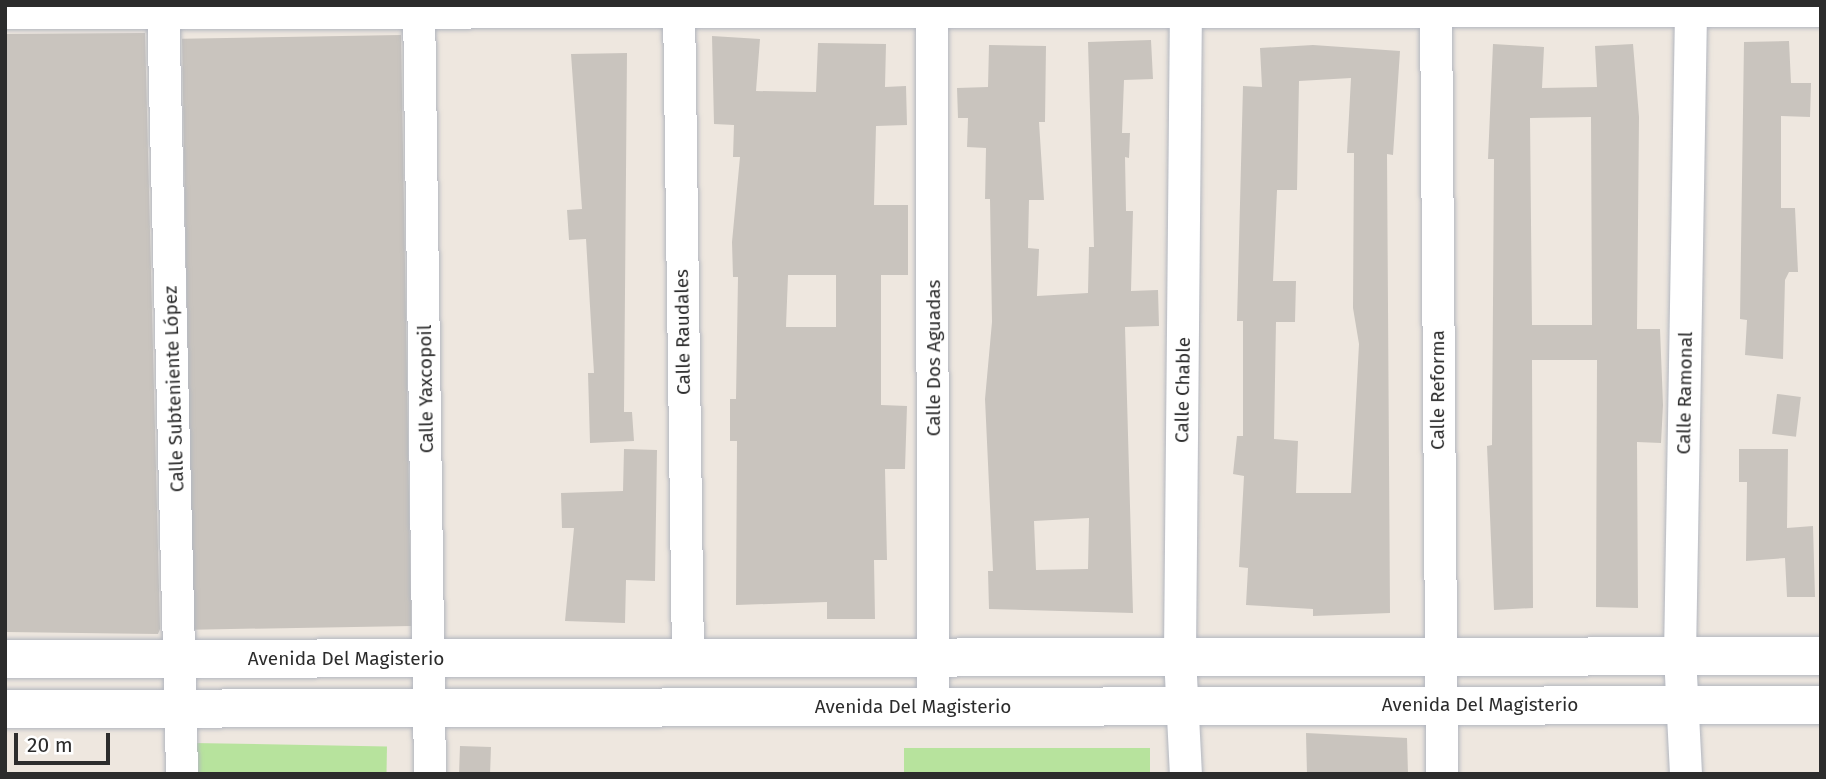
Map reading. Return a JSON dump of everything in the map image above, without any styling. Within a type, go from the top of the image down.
[{"type":"street","points":[[5,13],[163,9],[1436,7],[1821,11]]},
{"type":"street","name":"Calle Reforma","points":[[1436,7],[1441,774]]},
{"type":"street","name":"Calle Subteniente López","points":[[163,9],[182,659],[182,774]]},
{"type":"street","name":"Calle Yaxcopoil","points":[[419,9],[431,659],[430,774]]},
{"type":"street","name":"Calle Raudales","points":[[679,9],[688,659]]},
{"type":"street","name":"Calle Dos Aguadas","points":[[932,9],[933,707]]},
{"type":"street","name":"Calle Chable","points":[[1186,9],[1180,657],[1185,706],[1186,774]]},
{"type":"street","name":"Calle Ramonal","points":[[1686,774],[1685,705],[1680,656],[1691,11]]},
{"type":"street","name":"Avenida Del Magisterio","points":[[5,659],[1821,656]]},
{"type":"street","name":"Avenida Del Magisterio","points":[[5,709],[1821,705]]},
{"type":"green space","points":[[192,743],[387,746],[386,774],[191,774]]},
{"type":"green space","points":[[904,748],[1150,748],[1150,774],[904,774]]},
{"type":"building","points":[[145,33],[160,629],[158,634],[5,632],[5,34]]},
{"type":"building","points":[[401,35],[411,626],[192,630],[182,39]]},
{"type":"building","points":[[712,36],[760,39],[756,91],[816,92],[818,43],[886,44],[885,87],[906,86],[907,125],[876,126],[874,205],[908,205],[908,275],[881,275],[881,405],[907,406],[905,469],[885,469],[887,560],[874,560],[875,619],[827,619],[827,602],[736,605],[737,441],[730,441],[730,399],[736,399],[738,277],[733,277],[732,242],[740,157],[733,157],[734,125],[714,124]],"holes":[[[788,275],[836,275],[836,327],[786,327]]]},
{"type":"building","points":[[1151,40],[1153,79],[1124,80],[1122,133],[1130,133],[1129,158],[1125,157],[1126,211],[1133,211],[1131,291],[1158,290],[1159,326],[1125,327],[1133,613],[989,609],[988,571],[993,571],[985,399],[992,322],[990,199],[985,199],[986,148],[967,147],[968,118],[958,118],[957,88],[988,87],[989,45],[1046,46],[1045,122],[1039,122],[1044,200],[1029,200],[1028,248],[1039,249],[1037,296],[1088,293],[1089,247],[1094,247],[1088,42]],"holes":[[[1089,518],[1088,569],[1036,570],[1034,521]]]},
{"type":"building","points":[[1789,41],[1791,83],[1811,83],[1810,117],[1781,116],[1781,208],[1795,208],[1798,272],[1789,272],[1785,280],[1783,359],[1745,355],[1747,320],[1740,319],[1744,42]]},
{"type":"building","points":[[1493,44],[1544,47],[1542,88],[1597,87],[1595,46],[1633,44],[1639,117],[1637,329],[1660,329],[1663,405],[1661,443],[1637,442],[1638,608],[1596,607],[1597,360],[1532,360],[1533,608],[1494,610],[1487,446],[1492,445],[1494,159],[1488,159]],"holes":[[[1591,117],[1592,325],[1532,325],[1530,118]]]},
{"type":"building","points":[[1313,45],[1400,51],[1393,155],[1387,154],[1390,613],[1313,616],[1313,609],[1246,605],[1248,568],[1239,567],[1244,476],[1233,474],[1237,436],[1243,436],[1243,321],[1237,321],[1243,86],[1262,87],[1260,48]],"holes":[[[1351,78],[1347,153],[1354,153],[1353,308],[1359,344],[1351,493],[1296,493],[1298,441],[1274,439],[1276,322],[1295,322],[1296,281],[1273,281],[1277,190],[1297,190],[1299,81]]]},
{"type":"building","points":[[627,53],[624,412],[632,412],[634,441],[590,443],[588,373],[594,373],[586,239],[569,240],[567,210],[582,209],[571,54]]},
{"type":"building","points":[[1777,394],[1801,397],[1796,437],[1772,434]]},
{"type":"building","points":[[624,449],[657,450],[655,581],[626,580],[625,623],[565,621],[574,528],[562,528],[561,493],[623,491]]},
{"type":"building","points":[[1739,449],[1788,449],[1787,528],[1813,526],[1815,597],[1787,597],[1785,558],[1746,561],[1747,482],[1739,482]]},
{"type":"building","points":[[1306,733],[1407,738],[1408,774],[1307,774]]},
{"type":"building","points":[[460,746],[491,747],[490,774],[459,774]]}]
